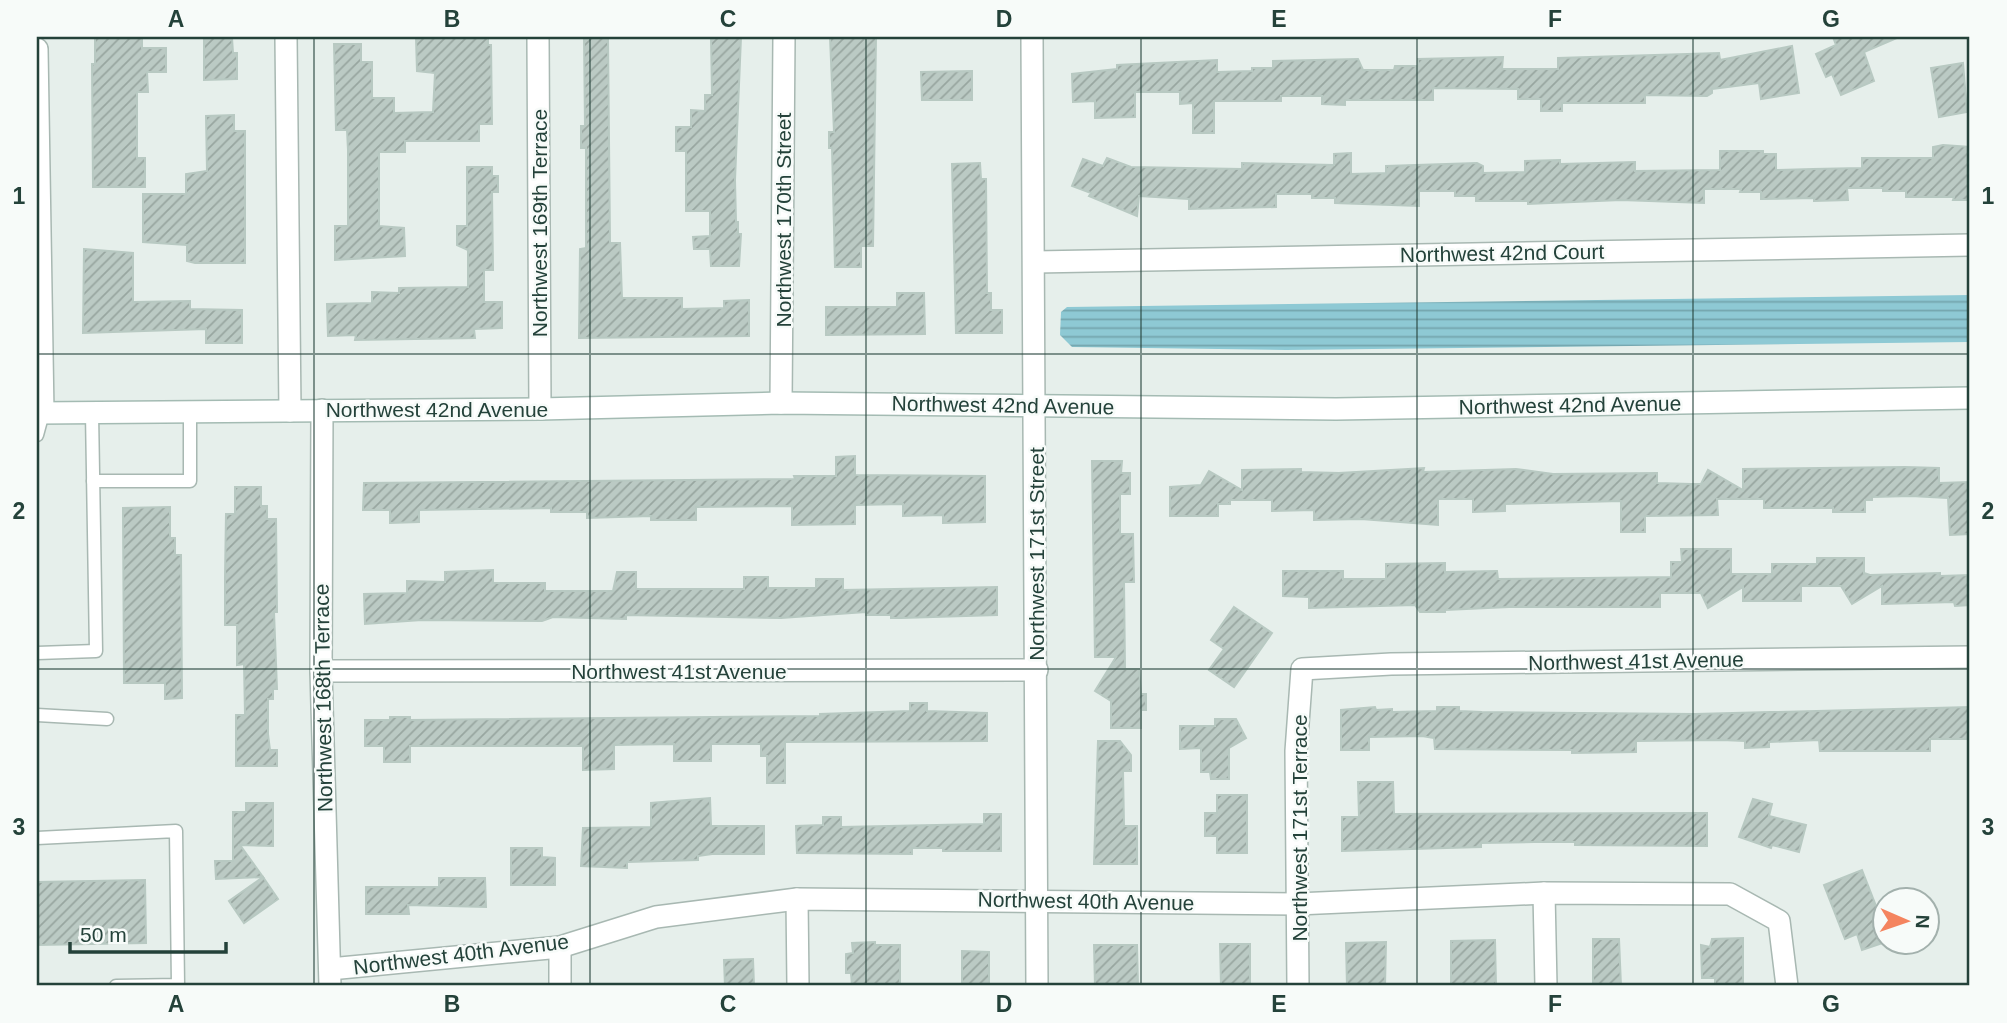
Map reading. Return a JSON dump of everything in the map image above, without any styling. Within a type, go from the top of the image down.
[{"type":"street","points":[[286,37],[290,411]]},
{"type":"street","name":"Northwest 169th Terrace","points":[[538,37],[540,409]]},
{"type":"street","name":"Northwest 170th Street","points":[[781,403],[784,37]]},
{"type":"street","name":"Northwest 171st Street","points":[[1032,37],[1037,986]]},
{"type":"street","points":[[37,49],[40,413]]},
{"type":"street","name":"Northwest 42nd Court","points":[[1035,262],[1970,245]]},
{"type":"street","name":"Northwest 42nd Avenue","points":[[40,413],[540,409],[781,403],[1336,409],[1970,398]]},
{"type":"street","name":"Northwest 168th Terrace","points":[[321,410],[321,671],[330,978]]},
{"type":"street","name":"Northwest 41st Avenue","points":[[1302,669],[1391,664],[1970,657]]},
{"type":"street","name":"Northwest 171st Terrace","points":[[1298,986],[1296,751],[1302,669]]},
{"type":"street","name":"Northwest 41st Avenue","points":[[321,671],[1037,670]]},
{"type":"street","points":[[1544,893],[1546,986]]},
{"type":"street","name":"Northwest 40th Avenue","points":[[330,978],[560,947],[656,917],[797,899],[1297,904],[1544,893],[1730,894],[1779,921],[1787,984]]},
{"type":"street","points":[[797,899],[798,986]]},
{"type":"street","points":[[560,947],[560,986]]},
{"type":"lane","points":[[37,435],[40,413]]},
{"type":"lane","points":[[37,653],[96,652],[92,413]]},
{"type":"lane","points":[[93,481],[190,481],[190,413]]},
{"type":"lane","points":[[37,715],[107,719]]},
{"type":"lane","points":[[37,838],[176,831],[178,985],[116,986]]},
{"type":"water","points":[[1970,295],[1970,342],[1286,350],[1072,347],[1060,335],[1061,312],[1067,307]]},
{"type":"building","points":[[95,37],[142,37],[142,48],[166,48],[166,72],[147,72],[148,92],[137,92],[137,158],[145,158],[145,187],[93,187],[92,64],[95,64]]},
{"type":"building","points":[[488,37],[488,45],[491,45],[492,124],[479,124],[479,141],[405,141],[405,152],[379,152],[379,226],[404,228],[405,256],[335,260],[335,226],[348,226],[348,150],[347,130],[336,130],[334,44],[361,44],[361,62],[372,62],[372,98],[394,98],[394,113],[433,112],[435,73],[417,71],[416,38]]},
{"type":"building","points":[[584,37],[608,37],[610,243],[620,243],[622,298],[682,298],[682,309],[724,308],[724,301],[749,300],[749,336],[579,338],[580,249],[586,248],[586,148],[581,148],[581,126],[585,126]]},
{"type":"building","points":[[711,37],[741,37],[735,180],[736,222],[738,234],[741,234],[739,266],[711,266],[710,249],[694,249],[693,237],[710,236],[710,211],[686,211],[686,151],[676,151],[676,127],[691,127],[691,110],[705,111],[705,95],[712,95]]},
{"type":"building","points":[[830,37],[876,37],[873,246],[861,246],[861,267],[835,267],[832,148],[829,148],[829,132],[834,132]]},
{"type":"building","points":[[1833,37],[1899,37],[1864,52],[1874,81],[1841,95],[1832,74],[1826,77],[1816,54],[1836,45]]},
{"type":"building","points":[[204,38],[232,38],[233,53],[237,53],[237,79],[204,80]]},
{"type":"building","points":[[1792,46],[1799,93],[1761,99],[1759,83],[1712,89],[1712,93],[1707,96],[1645,95],[1645,103],[1562,103],[1562,111],[1541,111],[1541,99],[1518,99],[1518,89],[1433,88],[1433,100],[1345,100],[1345,105],[1322,104],[1322,96],[1281,96],[1281,101],[1214,101],[1214,133],[1193,133],[1193,103],[1180,104],[1180,92],[1135,92],[1135,117],[1095,118],[1095,101],[1073,102],[1072,74],[1117,69],[1117,65],[1217,60],[1217,72],[1273,68],[1273,61],[1358,59],[1363,70],[1394,70],[1395,66],[1418,66],[1418,59],[1503,57],[1502,69],[1558,69],[1558,58],[1719,53],[1720,60]]},
{"type":"building","points":[[1963,63],[1967,112],[1939,117],[1931,68]]},
{"type":"building","points":[[972,71],[972,100],[922,100],[921,72]]},
{"type":"building","points":[[234,115],[234,131],[245,131],[245,263],[195,263],[187,261],[187,245],[143,242],[143,194],[186,194],[186,174],[207,171],[206,116]]},
{"type":"building","points":[[1933,147],[1970,147],[1970,200],[1953,200],[1954,197],[1906,197],[1906,191],[1883,191],[1883,188],[1847,188],[1848,200],[1814,201],[1814,198],[1761,199],[1761,192],[1740,192],[1741,189],[1704,189],[1704,203],[1621,200],[1528,204],[1528,201],[1476,201],[1476,196],[1455,196],[1455,191],[1419,191],[1419,206],[1335,203],[1335,198],[1312,198],[1312,194],[1276,194],[1276,207],[1189,209],[1189,199],[1139,196],[1137,216],[1072,186],[1083,159],[1103,166],[1107,158],[1131,167],[1242,169],[1242,163],[1334,165],[1334,154],[1351,153],[1351,174],[1386,173],[1386,166],[1477,163],[1483,166],[1483,173],[1525,172],[1525,161],[1560,160],[1560,164],[1635,162],[1635,171],[1720,170],[1720,151],[1763,151],[1763,154],[1776,154],[1776,170],[1862,168],[1862,158],[1933,158]]},
{"type":"building","points":[[980,163],[981,179],[986,179],[987,293],[991,293],[991,310],[1002,310],[1002,333],[956,333],[952,164]]},
{"type":"building","points":[[467,167],[492,167],[492,176],[498,176],[498,192],[492,192],[493,270],[484,270],[484,302],[502,302],[502,328],[474,329],[475,338],[355,340],[356,335],[328,336],[327,304],[372,303],[372,292],[399,293],[399,288],[468,287],[468,250],[457,245],[457,226],[467,226]]},
{"type":"building","points":[[84,249],[133,253],[133,302],[190,301],[190,309],[242,310],[242,343],[206,343],[206,329],[83,333]]},
{"type":"building","points":[[897,293],[924,293],[925,334],[826,335],[826,307],[897,307]]},
{"type":"building","points":[[855,456],[855,475],[985,476],[985,522],[943,523],[943,515],[903,516],[903,504],[855,505],[855,524],[792,525],[792,506],[696,507],[696,520],[651,520],[651,516],[587,518],[587,512],[551,512],[551,508],[419,510],[419,522],[390,523],[390,510],[363,510],[364,483],[795,479],[794,476],[836,476],[836,457]]},
{"type":"building","points":[[1092,461],[1122,461],[1121,473],[1130,473],[1130,494],[1120,494],[1120,534],[1133,534],[1134,582],[1124,582],[1125,669],[1139,669],[1141,694],[1146,694],[1146,710],[1141,710],[1141,728],[1111,728],[1111,701],[1095,691],[1116,657],[1095,657]]},
{"type":"building","points":[[1424,468],[1423,472],[1516,469],[1553,474],[1657,473],[1657,483],[1701,484],[1708,470],[1743,490],[1743,469],[1939,468],[1939,483],[1970,482],[1970,534],[1950,535],[1948,498],[1911,496],[1872,497],[1872,500],[1865,500],[1865,512],[1833,512],[1833,508],[1764,508],[1764,499],[1717,499],[1718,515],[1645,516],[1645,532],[1621,532],[1621,501],[1505,504],[1505,511],[1473,512],[1473,499],[1438,499],[1438,525],[1361,519],[1314,520],[1314,510],[1272,511],[1272,500],[1230,500],[1230,504],[1218,504],[1218,516],[1170,516],[1170,487],[1201,485],[1209,471],[1242,490],[1242,470],[1301,469],[1301,472],[1339,473]]},
{"type":"building","points":[[235,487],[261,487],[261,506],[267,506],[267,519],[276,519],[277,612],[274,612],[277,689],[273,689],[273,699],[268,699],[268,734],[270,750],[277,750],[277,766],[236,766],[236,715],[245,715],[244,664],[237,665],[237,625],[225,625],[226,514],[235,514]]},
{"type":"building","points":[[170,507],[170,538],[175,538],[175,555],[181,555],[182,698],[165,699],[165,683],[124,683],[123,508]]},
{"type":"building","points":[[1681,549],[1731,549],[1731,574],[1772,574],[1772,564],[1817,564],[1817,558],[1864,558],[1864,573],[1870,575],[1970,575],[1970,605],[1955,606],[1954,602],[1882,604],[1882,586],[1852,604],[1841,586],[1801,586],[1801,601],[1743,601],[1743,587],[1708,608],[1701,593],[1660,593],[1660,607],[1509,607],[1445,612],[1420,612],[1415,605],[1309,608],[1309,597],[1283,596],[1283,571],[1343,571],[1343,579],[1386,579],[1386,564],[1445,563],[1445,572],[1497,571],[1498,579],[1671,577],[1671,562],[1682,562]]},
{"type":"building","points":[[493,570],[493,583],[545,583],[545,591],[613,591],[617,572],[636,572],[636,589],[744,589],[744,577],[768,577],[768,588],[816,588],[816,579],[843,579],[843,590],[997,587],[997,615],[891,618],[891,615],[866,615],[866,612],[781,618],[626,615],[626,619],[553,617],[542,621],[422,620],[365,624],[364,594],[407,593],[407,581],[445,582],[445,572]]},
{"type":"building","points":[[1234,607],[1272,633],[1234,687],[1209,670],[1224,649],[1211,640]]},
{"type":"building","points":[[910,703],[927,703],[927,711],[987,713],[987,741],[785,742],[785,783],[767,783],[767,756],[761,756],[761,744],[711,744],[711,761],[674,761],[674,744],[614,745],[614,769],[583,770],[583,746],[410,746],[410,762],[384,762],[384,746],[365,746],[365,720],[390,720],[390,717],[410,717],[410,720],[820,716],[910,711]]},
{"type":"building","points":[[1375,707],[1376,710],[1392,709],[1392,712],[1437,711],[1437,707],[1459,707],[1459,711],[1482,712],[1695,714],[1970,707],[1970,739],[1930,739],[1930,751],[1820,751],[1819,740],[1769,742],[1769,747],[1745,748],[1745,741],[1722,740],[1636,741],[1636,752],[1572,753],[1572,750],[1435,749],[1434,738],[1422,736],[1369,737],[1369,750],[1341,750],[1341,710]]},
{"type":"building","points":[[1215,719],[1236,719],[1246,738],[1229,748],[1229,779],[1211,779],[1210,772],[1201,772],[1201,748],[1180,749],[1180,726],[1215,726]]},
{"type":"building","points":[[1098,741],[1120,741],[1131,755],[1131,771],[1123,771],[1124,826],[1137,826],[1137,864],[1094,864]]},
{"type":"building","points":[[1358,782],[1393,782],[1394,814],[1707,813],[1707,846],[1534,842],[1481,843],[1481,847],[1342,851],[1342,817],[1359,817]]},
{"type":"building","points":[[1217,795],[1247,795],[1247,853],[1217,853],[1217,836],[1205,836],[1205,813],[1217,813]]},
{"type":"building","points":[[710,798],[711,826],[764,826],[764,854],[712,854],[698,856],[698,860],[627,862],[627,868],[581,866],[583,828],[651,827],[651,803]]},
{"type":"building","points":[[1753,799],[1772,804],[1769,816],[1806,825],[1799,852],[1772,845],[1771,848],[1739,837]]},
{"type":"building","points":[[246,803],[273,803],[273,846],[240,845],[263,877],[216,879],[215,861],[233,861],[233,812],[246,812]]},
{"type":"building","points":[[984,814],[1001,814],[1001,851],[912,848],[912,854],[797,853],[796,826],[823,825],[823,817],[841,817],[841,827],[984,824]]},
{"type":"building","points":[[511,848],[542,848],[542,857],[555,858],[555,885],[511,885]]},
{"type":"building","points":[[1862,870],[1870,891],[1870,947],[1862,950],[1857,934],[1845,939],[1824,885]]},
{"type":"building","points":[[263,877],[278,899],[244,923],[229,901]]},
{"type":"building","points":[[439,878],[485,878],[486,907],[408,905],[409,914],[366,914],[366,887],[439,887]]},
{"type":"building","points":[[145,880],[146,943],[37,945],[37,882]]},
{"type":"building","points":[[1743,938],[1743,986],[1715,986],[1715,978],[1702,978],[1701,945],[1710,947],[1712,939]]},
{"type":"building","points":[[1593,939],[1619,939],[1621,986],[1593,986]]},
{"type":"building","points":[[1495,940],[1496,986],[1451,986],[1451,941]]},
{"type":"building","points":[[875,942],[875,945],[900,945],[900,986],[852,986],[851,973],[846,973],[846,954],[853,953],[852,943]]},
{"type":"building","points":[[1386,942],[1385,986],[1347,986],[1346,943]]},
{"type":"building","points":[[1220,944],[1250,944],[1250,986],[1221,986]]},
{"type":"building","points":[[1094,945],[1137,945],[1138,986],[1095,986]]},
{"type":"building","points":[[962,951],[989,952],[989,986],[962,986]]},
{"type":"building","points":[[753,959],[754,986],[725,986],[724,960]]}]
